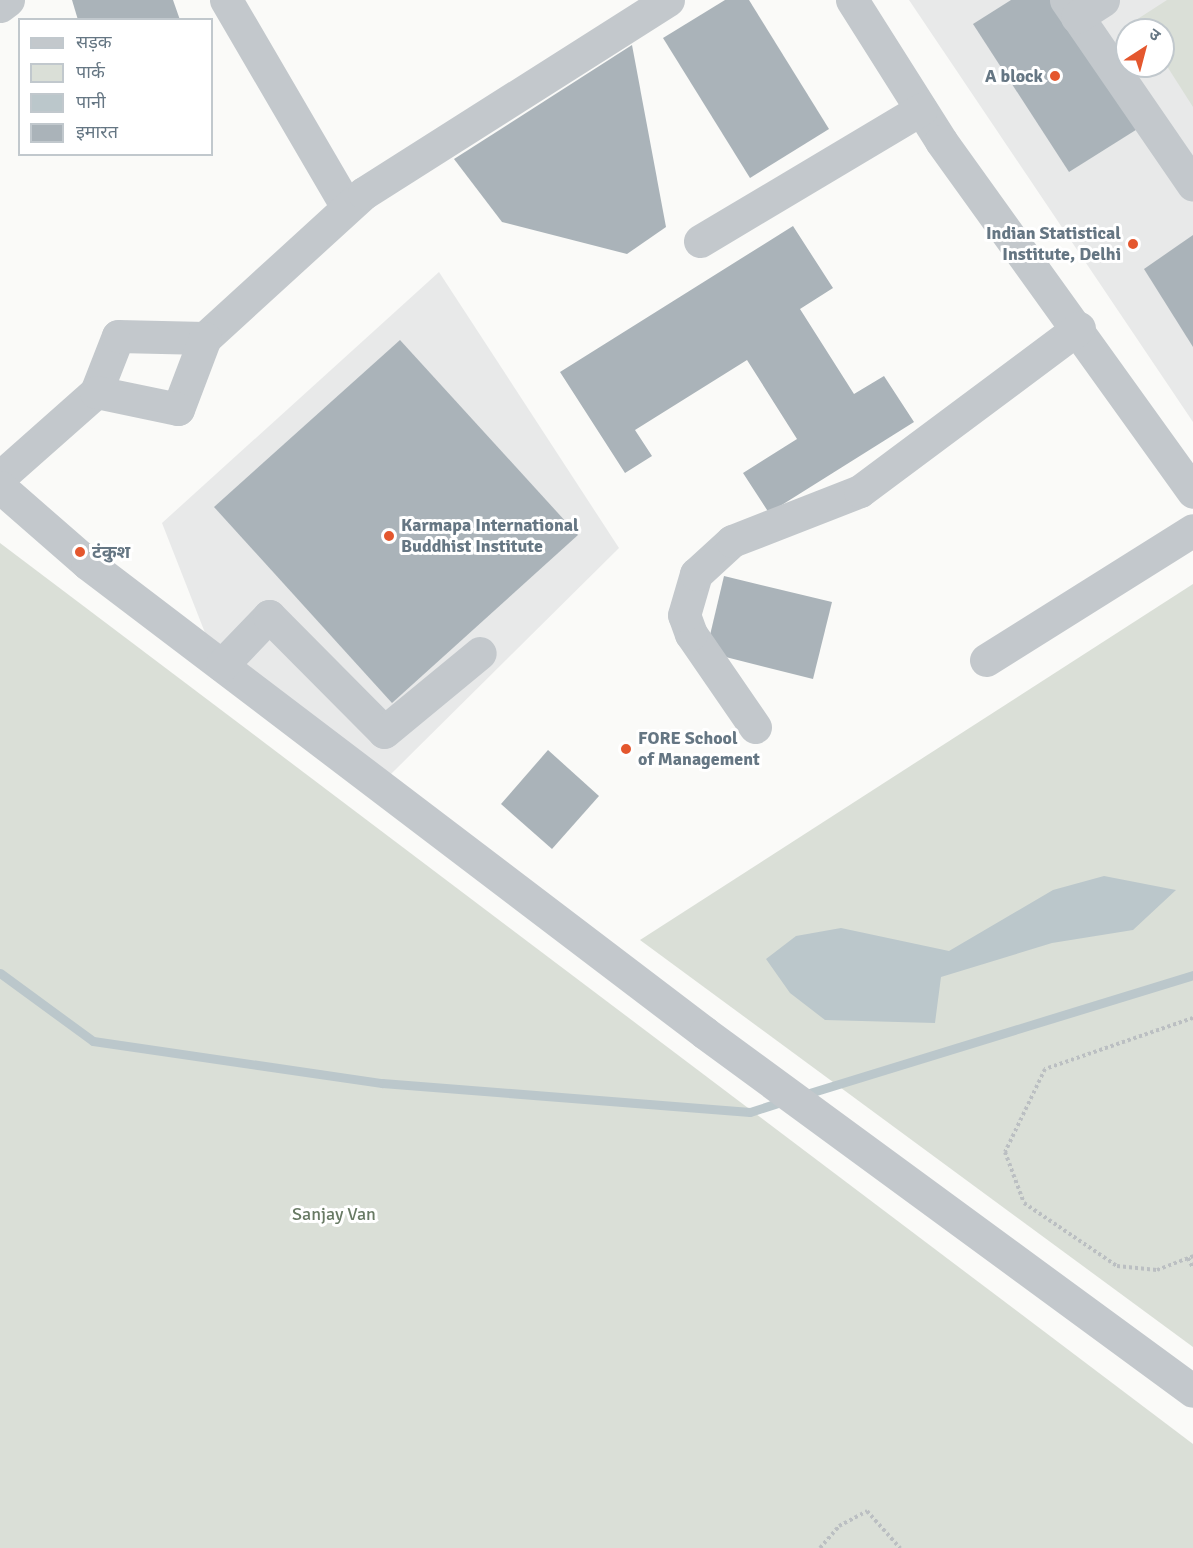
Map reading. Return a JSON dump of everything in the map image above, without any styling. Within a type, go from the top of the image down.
[{"type":"street","points":[[0,6],[8,0]]},
{"type":"street","points":[[226,0],[346,207]]},
{"type":"street","points":[[96,392],[178,409],[205,338],[346,207],[668,0]]},
{"type":"street","points":[[852,0],[921,109],[1079,328],[1193,492]]},
{"type":"street","points":[[1082,6],[1193,185]]},
{"type":"street","points":[[700,241],[921,109]]},
{"type":"street","points":[[755,728],[691,634],[684,615],[696,574],[732,541],[860,491],[1079,328]]},
{"type":"street","points":[[0,477],[96,392],[118,336],[205,338]]},
{"type":"street","points":[[0,487],[87,563],[794,1098],[1193,1391]]},
{"type":"street","points":[[986,660],[1193,530]]},
{"type":"street","points":[[222,665],[269,616],[384,732],[480,653]]},
{"type":"path","points":[[1193,1018],[1045,1069],[1005,1152],[1024,1203],[1117,1266],[1157,1270],[1193,1256]]},
{"type":"path","points":[[1188,1258],[1193,1268]]},
{"type":"path","points":[[820,1548],[839,1526],[867,1511],[900,1548]]},
{"type":"shaded area","name":"Indian Statistical Institute, Delhi","points":[[909,0],[1193,0],[1193,422]]},
{"type":"shaded area","name":"Karmapa International Buddhist Institute","points":[[439,272],[619,548],[390,775],[209,643],[162,523]]},
{"type":"green space","points":[[1167,0],[1193,0],[1193,107],[1174,78],[1175,18],[1139,18]]},
{"type":"green space","name":"Sanjay Van","points":[[0,543],[1193,1444],[1193,1548],[0,1548]]},
{"type":"green space","points":[[1193,584],[1193,1347],[640,940]]},
{"type":"water","points":[[1104,876],[1176,890],[1133,930],[1052,943],[941,977],[935,1023],[825,1020],[790,993],[766,959],[796,936],[841,928],[949,951],[1053,890]]},
{"type":"building","points":[[72,0],[173,0],[179,18],[77,18]]},
{"type":"building","points":[[725,0],[749,0],[829,129],[750,178],[663,38]]},
{"type":"building","name":"A block","points":[[1011,0],[1052,0],[1139,128],[1069,172],[973,24]]},
{"type":"building","points":[[632,45],[666,227],[627,254],[502,222],[454,159]]},
{"type":"building","points":[[793,226],[833,288],[800,309],[854,394],[884,376],[914,422],[769,513],[743,473],[797,439],[747,360],[635,430],[652,456],[625,473],[560,372]]},
{"type":"building","points":[[1193,235],[1193,347],[1144,269]]},
{"type":"building","points":[[400,340],[578,535],[392,703],[214,507]]},
{"type":"building","points":[[724,576],[832,602],[813,679],[706,652]]},
{"type":"building","points":[[548,750],[599,796],[552,849],[501,804]]},
{"type":"waterway","points":[[0,973],[93,1041],[382,1083],[750,1112],[784,1101]]},
{"type":"waterway","points":[[803,1095],[1193,975]]},
{"type":"place","name":"A block","points":[[1055,76]]},
{"type":"place","name":"Indian Statistical Institute, Delhi","points":[[1133,244]]},
{"type":"place","name":"Karmapa International Buddhist Institute","points":[[389,536]]},
{"type":"place","name":"टंकुश","points":[[80,552]]},
{"type":"place","name":"FORE School of Management","points":[[626,749]]}]
